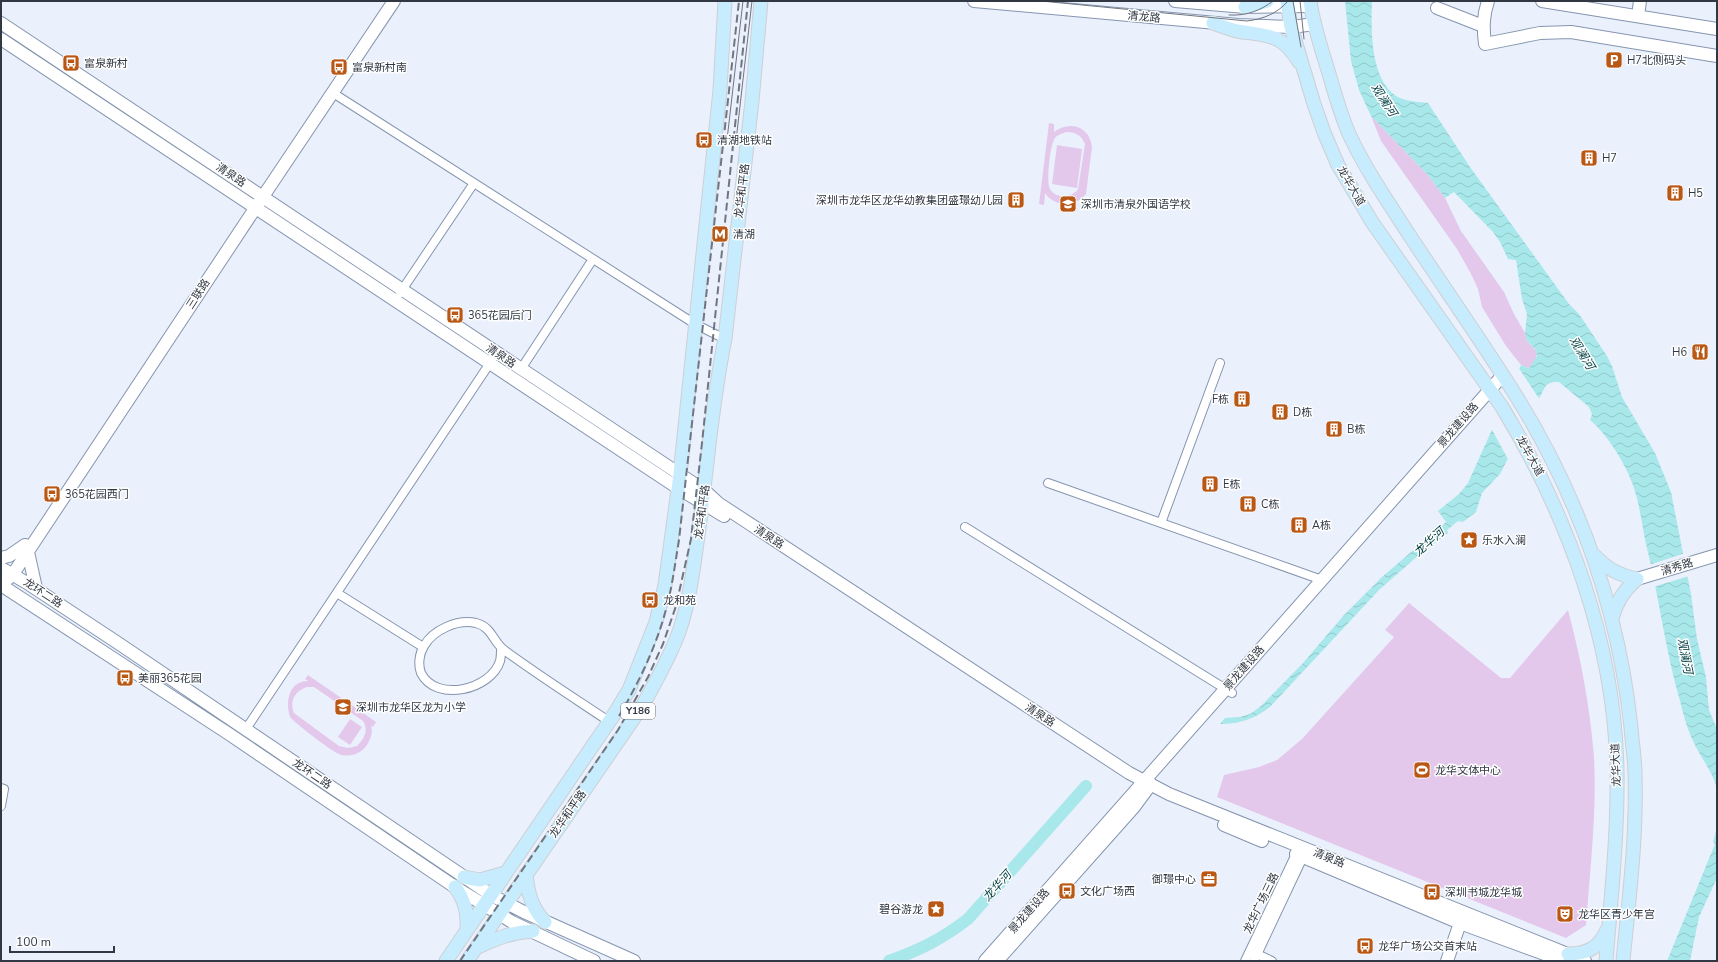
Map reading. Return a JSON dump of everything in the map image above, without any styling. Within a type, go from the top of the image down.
[{"type":"main road","name":"三联路","points":[[7,571],[27,548],[385,1]]},
{"type":"main road","name":"三联路","points":[[256,200],[333,93],[394,1]]},
{"type":"main road","name":"龙华和平路","points":[[446,961],[610,722],[629,690],[656,622],[665,585],[680,475],[694,324],[720,90],[725,1]]},
{"type":"main road","name":"龙华和平路","points":[[467,961],[643,705],[667,661],[680,629],[694,564],[704,497],[717,374],[725,339],[752,101],[760,1]]},
{"type":"main road","name":"清龙路","points":[[974,1],[1271,28],[1314,24]]},
{"type":"main road","points":[[1175,1],[1245,7],[1311,4]]},
{"type":"main road","points":[[1245,7],[1267,1]]},
{"type":"main road","points":[[1488,1],[1484,12],[1483,26],[1486,44],[1540,33],[1571,32],[1717,56]]},
{"type":"main road","points":[[1542,1],[1717,29]]},
{"type":"main road","points":[[1638,16],[1640,1]]},
{"type":"main road","name":"龙华大道","points":[[1287,4],[1291,27],[1305,73],[1325,135],[1338,165],[1386,242],[1495,398],[1530,456],[1551,499],[1579,570],[1597,628],[1609,682],[1616,740],[1616,836],[1606,961]]},
{"type":"main road","name":"龙华大道","points":[[1311,4],[1314,24],[1336,98],[1356,149],[1390,206],[1507,382],[1543,443],[1572,503],[1593,553],[1612,620],[1626,686],[1635,772],[1634,837],[1623,961]]},
{"type":"main road","points":[[1437,8],[1483,26]]},
{"type":"main road","points":[[1213,23],[1230,29],[1265,34],[1276,38],[1291,50],[1305,73]]},
{"type":"main road","name":"清泉路","points":[[1,24],[246,185],[256,200]]},
{"type":"main road","name":"清泉路","points":[[1,39],[150,139],[256,200],[493,358],[678,488],[704,497],[718,504],[1145,786],[1239,831],[1460,923],[1566,958],[1585,961]]},
{"type":"main road","name":"清泉路","points":[[493,358],[521,370],[680,475],[704,497]]},
{"type":"main road","name":"景龙建设路","points":[[985,961],[1495,398],[1507,382]]},
{"type":"main road","name":"景龙建设路","points":[[1229,691],[1322,580],[1495,398]]},
{"type":"main road","points":[[1,558],[27,548],[36,588]]},
{"type":"main road","points":[[1593,553],[1611,570],[1618,574],[1637,579]]},
{"type":"main road","name":"清秀路","points":[[1637,579],[1717,555]]},
{"type":"main road","name":"龙环二路","points":[[7,571],[36,588],[246,729],[464,878],[487,900]]},
{"type":"main road","points":[[1612,620],[1620,598],[1637,579]]},
{"type":"main road","name":"龙环二路","points":[[1,585],[229,734],[455,887],[487,900],[533,932],[594,961]]},
{"type":"main road","name":"清泉路","points":[[1145,786],[1169,794],[1566,958]]},
{"type":"main road","name":"景龙建设路","points":[[997,961],[1134,807],[1145,786]]},
{"type":"main road","points":[[464,878],[480,880],[505,873]]},
{"type":"main road","points":[[526,874],[530,898],[538,914],[545,922]]},
{"type":"main road","points":[[455,887],[463,900],[466,911],[467,930]]},
{"type":"main road","name":"龙环二路","points":[[502,909],[545,922],[634,961]]},
{"type":"main road","points":[[1447,961],[1460,923]]},
{"type":"main road","points":[[1566,958],[1593,950],[1605,936],[1609,926]]},
{"type":"main road","points":[[476,948],[506,935],[519,932],[533,932]]},
{"type":"main road","points":[[1625,942],[1631,961]]},
{"type":"street","points":[[333,93],[694,324],[725,339]]},
{"type":"street","points":[[399,295],[474,183]]},
{"type":"street","points":[[521,370],[593,259]]},
{"type":"street","points":[[246,729],[493,358]]},
{"type":"street","points":[[1161,523],[1220,363]]},
{"type":"street","points":[[1048,483],[1322,580]]},
{"type":"street","points":[[965,527],[1229,691]]},
{"type":"street","points":[[337,593],[423,647]]},
{"type":"street","points":[[501,649],[500,660],[493,674],[481,682],[463,689],[446,690],[435,687],[425,680],[420,670],[419,659],[423,647],[431,636],[442,628],[466,623],[477,623],[488,630],[501,649],[610,722]]},
{"type":"street","points":[[1,788],[4,789],[1,806]]},
{"type":"street","name":"龙华广场三路","points":[[1252,958],[1299,855]]},
{"type":"street","points":[[1252,958],[1272,961]]},
{"type":"shaded area","points":[[1371,116],[1427,174],[1445,198],[1461,231],[1504,292],[1525,333],[1527,341],[1537,352],[1536,359],[1529,368],[1521,365],[1506,346],[1482,307],[1478,289],[1457,249],[1381,141]]},
{"type":"shaded area","points":[[1049,123],[1054,124],[1054,132],[1066,126],[1078,127],[1087,134],[1092,147],[1086,194],[1077,201],[1065,204],[1054,201],[1045,193],[1044,205],[1039,204]],"holes":[[[1070,132],[1075,133],[1082,138],[1085,144],[1078,189],[1068,196],[1060,196],[1050,189],[1048,180],[1050,157],[1055,138],[1061,134]]]},
{"type":"shaded area","points":[[1057,145],[1082,149],[1077,188],[1052,184]]},
{"type":"shaded area","name":"龙华文体中心","points":[[1409,603],[1501,678],[1510,678],[1568,610],[1581,665],[1590,720],[1594,757],[1595,799],[1586,925],[1566,938],[1217,797],[1224,775],[1259,767],[1277,760],[1302,739],[1394,637],[1385,630]]},
{"type":"shaded area","points":[[308,675],[376,722],[373,727],[371,725],[371,738],[362,751],[347,756],[339,754],[314,737],[290,717],[288,699],[290,693],[296,685],[308,681],[305,679]],"holes":[[[307,687],[314,687],[363,721],[366,731],[362,741],[357,746],[348,748],[339,746],[294,713],[292,704],[296,694]]]},
{"type":"shaded area","points":[[350,719],[362,727],[350,745],[338,737]]},
{"type":"water","name":"观澜河","points":[[1345,1],[1372,1],[1372,38],[1374,52],[1381,78],[1387,88],[1396,96],[1403,99],[1428,103],[1470,167],[1569,304],[1579,314],[1607,356],[1612,366],[1622,397],[1655,453],[1671,492],[1691,594],[1697,639],[1706,677],[1709,710],[1717,729],[1717,790],[1711,773],[1686,724],[1670,662],[1638,502],[1631,479],[1610,442],[1590,420],[1592,414],[1589,407],[1559,382],[1548,384],[1545,387],[1500,474],[1482,493],[1476,512],[1463,522],[1458,521],[1447,530],[1448,533],[1420,554],[1379,590],[1270,707],[1258,715],[1246,720],[1220,724],[1225,718],[1240,717],[1250,714],[1261,706],[1303,663],[1344,615],[1382,577],[1446,522],[1438,511],[1459,494],[1468,483],[1521,365],[1529,368],[1537,356],[1535,349],[1527,341],[1525,333],[1527,314],[1522,299],[1516,260],[1508,259],[1500,242],[1493,232],[1454,192],[1445,198],[1427,174],[1371,116],[1359,90],[1351,61]]},
{"type":"water","points":[[1717,828],[1717,878],[1699,917],[1690,961],[1667,961],[1715,844],[1713,842]]},
{"type":"pier","points":[[1518,367],[1540,400],[1509,461],[1491,428]]},
{"type":"pier","points":[[1685,553],[1689,576],[1653,587],[1649,565]]},
{"type":"waterway","name":"龙华河","points":[[889,961],[911,953],[930,943],[968,919],[1086,786]]},
{"type":"tram line","points":[[727,140],[743,1]]},
{"type":"tram line","points":[[736,141],[752,1]]},
{"type":"tram line","points":[[1041,1],[1247,21],[1259,19],[1274,13],[1288,1]]},
{"type":"tram line","points":[[1229,15],[1241,15],[1252,12],[1263,8],[1273,1]]},
{"type":"tram line","points":[[1293,1],[1301,47]]},
{"type":"tram line","points":[[1300,1],[1304,39]]},
{"type":"railway","points":[[619,716],[651,653],[661,626],[673,576],[679,540],[739,1]]},
{"type":"railway","points":[[460,961],[618,730],[648,677],[663,644],[676,606],[691,539],[748,1]]},
{"type":"place","name":"H7北侧码头","points":[[1614,60]]},
{"type":"place","name":"富泉新村","points":[[71,63]]},
{"type":"place","name":"富泉新村南","points":[[339,67]]},
{"type":"place","name":"清湖地铁站","points":[[704,140]]},
{"type":"place","name":"H7","points":[[1589,158]]},
{"type":"place","name":"H5","points":[[1675,193]]},
{"type":"place","name":"深圳市龙华区龙华幼教集团盛璟幼儿园","points":[[1016,200]]},
{"type":"place","name":"深圳市清泉外国语学校","points":[[1068,204]]},
{"type":"place","name":"清湖","points":[[720,234]]},
{"type":"place","name":"365花园后门","points":[[455,315]]},
{"type":"place","name":"H6","points":[[1700,352]]},
{"type":"place","name":"F栋","points":[[1242,399]]},
{"type":"place","name":"D栋","points":[[1280,412]]},
{"type":"place","name":"B栋","points":[[1334,429]]},
{"type":"place","name":"E栋","points":[[1210,484]]},
{"type":"place","name":"365花园西门","points":[[52,494]]},
{"type":"place","name":"C栋","points":[[1248,504]]},
{"type":"place","name":"A栋","points":[[1299,525]]},
{"type":"place","name":"乐水入澜","points":[[1469,540]]},
{"type":"place","name":"龙和苑","points":[[650,600]]},
{"type":"place","name":"美丽365花园","points":[[125,678]]},
{"type":"place","name":"深圳市龙华区龙为小学","points":[[343,707]]},
{"type":"place","name":"龙华文体中心","points":[[1422,770]]},
{"type":"place","name":"御璟中心","points":[[1209,879]]},
{"type":"place","name":"文化广场西","points":[[1067,891]]},
{"type":"place","name":"深圳书城龙华城","points":[[1432,892]]},
{"type":"place","name":"碧谷游龙","points":[[936,909]]},
{"type":"place","name":"龙华区青少年宫","points":[[1565,914]]},
{"type":"place","name":"龙华广场公交首末站","points":[[1365,946]]}]
